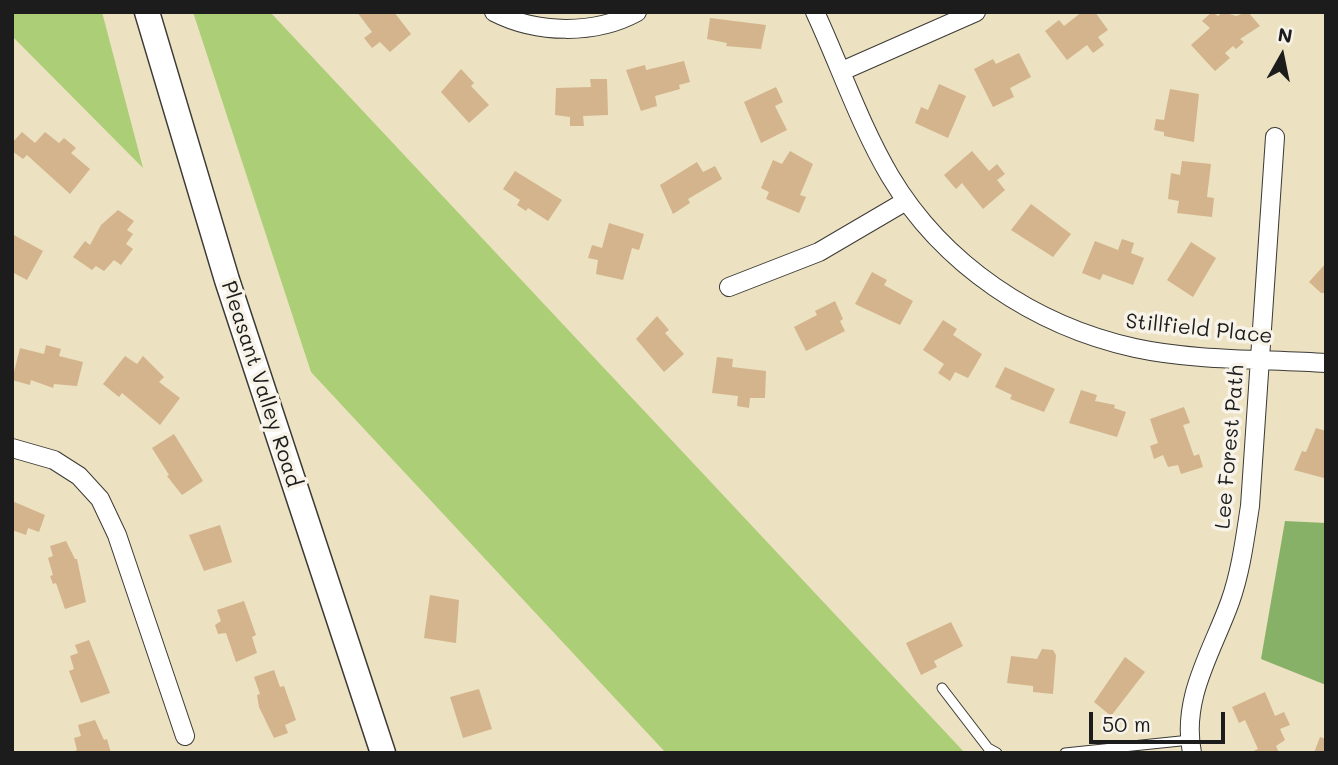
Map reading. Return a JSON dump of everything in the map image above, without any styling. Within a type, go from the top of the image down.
[{"type":"main road","name":"Pleasant Valley Road","points":[[147,12],[227,280],[383,753]]},
{"type":"street","points":[[494,12],[519,22],[560,29],[602,25],[637,12]]},
{"type":"street","name":"Stillfield Place","points":[[815,12],[889,175],[906,201],[926,226],[972,270],[1011,299],[1057,323],[1138,349],[1326,363]]},
{"type":"street","points":[[842,71],[976,12]]},
{"type":"street","name":"Lee Forest Path","points":[[1191,746],[1189,712],[1196,685],[1230,601],[1250,506],[1275,137]]},
{"type":"street","points":[[729,286],[819,252],[906,201]]},
{"type":"street","points":[[12,448],[54,460],[79,476],[100,499],[117,535],[185,736]]},
{"type":"lane","points":[[942,688],[988,748],[997,753]]},
{"type":"lane","points":[[1065,753],[1191,746]]},
{"type":"green space","points":[[12,12],[102,12],[143,168],[12,36]]},
{"type":"green space","points":[[193,12],[270,12],[965,753],[666,753],[311,372]]},
{"type":"green space","points":[[1285,521],[1326,523],[1326,685],[1261,659]]},
{"type":"building","points":[[357,12],[394,12],[411,34],[390,52],[380,42],[372,48],[364,38],[372,32]]},
{"type":"building","points":[[1082,12],[1095,12],[1108,30],[1098,37],[1104,45],[1093,53],[1087,45],[1067,60],[1045,31],[1059,20],[1064,26]]},
{"type":"building","points":[[1212,12],[1218,16],[1223,12],[1236,16],[1248,12],[1260,26],[1240,39],[1244,42],[1236,49],[1233,46],[1225,53],[1230,58],[1215,71],[1191,45],[1210,28],[1202,21]]},
{"type":"building","points":[[710,18],[766,25],[761,49],[726,46],[727,43],[707,39]]},
{"type":"building","points":[[1019,53],[1031,77],[1010,88],[1014,97],[993,107],[974,69],[993,59],[996,64]]},
{"type":"building","points":[[684,61],[690,82],[679,85],[680,89],[655,96],[657,106],[641,111],[626,70],[645,65],[646,70]]},
{"type":"building","points":[[461,69],[474,83],[471,86],[489,105],[469,123],[441,92]]},
{"type":"building","points":[[590,79],[607,79],[608,115],[583,116],[584,126],[570,126],[570,117],[555,115],[556,88],[591,87]]},
{"type":"building","points":[[939,84],[966,96],[948,138],[915,123],[921,107],[928,110]]},
{"type":"building","points":[[776,87],[783,102],[775,106],[787,130],[761,143],[744,102]]},
{"type":"building","points":[[1170,89],[1199,94],[1194,142],[1164,136],[1164,132],[1154,130],[1156,119],[1164,120]]},
{"type":"building","points":[[22,132],[35,143],[45,132],[59,143],[64,138],[76,148],[71,153],[90,169],[70,194],[27,155],[23,159],[12,151],[12,143]]},
{"type":"building","points":[[790,151],[813,164],[800,195],[806,197],[799,213],[766,199],[769,192],[761,188],[773,160],[782,164]]},
{"type":"building","points":[[972,151],[989,171],[997,164],[1005,174],[997,180],[1005,190],[983,209],[962,183],[956,189],[944,175]]},
{"type":"building","points":[[1182,161],[1211,164],[1207,197],[1214,198],[1212,217],[1177,213],[1179,201],[1168,199],[1171,173],[1180,175]]},
{"type":"building","points":[[697,162],[703,172],[715,166],[722,179],[688,199],[690,203],[673,214],[660,185]]},
{"type":"building","points":[[515,171],[562,200],[548,221],[528,208],[526,211],[517,205],[520,200],[503,189]]},
{"type":"building","points":[[1031,204],[1071,234],[1053,257],[1011,230]]},
{"type":"building","points":[[118,210],[134,221],[127,230],[133,234],[126,244],[133,249],[121,265],[114,260],[104,271],[96,266],[92,270],[73,257],[85,241],[90,245],[101,225]]},
{"type":"building","points":[[609,223],[644,234],[639,250],[632,248],[623,280],[596,274],[598,260],[588,258],[592,245],[602,248]]},
{"type":"building","points":[[12,234],[43,251],[27,280],[12,272]]},
{"type":"building","points":[[1122,239],[1134,243],[1131,253],[1144,258],[1133,285],[1103,274],[1100,280],[1082,273],[1095,241],[1118,250]]},
{"type":"building","points":[[1191,242],[1216,258],[1193,297],[1167,280]]},
{"type":"building","points":[[1326,263],[1326,293],[1321,293],[1309,282]]},
{"type":"building","points":[[872,272],[887,280],[884,285],[913,301],[900,325],[855,304]]},
{"type":"building","points":[[835,301],[845,331],[806,351],[794,327],[817,315],[815,311]]},
{"type":"building","points":[[657,316],[669,330],[665,333],[684,354],[664,372],[636,339]]},
{"type":"building","points":[[943,320],[957,329],[953,335],[982,354],[968,378],[955,372],[950,381],[938,373],[944,364],[923,350]]},
{"type":"building","points":[[46,345],[61,349],[59,356],[83,362],[77,386],[54,384],[53,388],[31,380],[30,385],[12,380],[20,348],[44,354]]},
{"type":"building","points":[[125,356],[137,364],[143,356],[164,377],[159,382],[180,398],[160,425],[122,393],[119,397],[103,384]]},
{"type":"building","points":[[717,357],[733,359],[732,367],[766,371],[765,398],[750,398],[749,408],[737,406],[738,396],[712,393]]},
{"type":"building","points":[[1005,367],[1055,389],[1044,412],[1010,399],[1012,395],[995,387]]},
{"type":"building","points":[[1081,390],[1097,395],[1095,401],[1115,405],[1114,408],[1126,412],[1117,437],[1069,423]]},
{"type":"building","points":[[1184,407],[1190,423],[1183,425],[1194,456],[1199,454],[1203,467],[1181,474],[1178,465],[1168,467],[1163,455],[1154,459],[1150,446],[1158,443],[1150,419]]},
{"type":"building","points":[[1316,428],[1326,431],[1324,478],[1294,470],[1302,451],[1306,452]]},
{"type":"building","points":[[174,434],[203,481],[182,495],[167,476],[169,475],[152,448]]},
{"type":"building","points":[[12,501],[45,515],[39,532],[28,528],[26,535],[12,530]]},
{"type":"building","points":[[220,525],[232,562],[204,571],[189,535]]},
{"type":"building","points":[[66,541],[77,559],[86,602],[65,609],[56,583],[53,584],[50,576],[53,575],[48,558],[53,556],[50,546]]},
{"type":"building","points":[[430,595],[459,600],[456,643],[424,638]]},
{"type":"building","points":[[244,601],[256,635],[252,637],[257,653],[236,662],[226,633],[218,634],[215,625],[221,621],[217,610]]},
{"type":"building","points":[[951,622],[963,646],[934,661],[937,667],[921,675],[906,643]]},
{"type":"building","points":[[89,640],[110,693],[81,703],[69,671],[74,669],[70,656],[78,653],[75,645]]},
{"type":"building","points":[[1042,649],[1053,650],[1056,655],[1053,694],[1033,692],[1033,686],[1007,683],[1011,656],[1037,659]]},
{"type":"building","points":[[1125,657],[1145,672],[1111,716],[1094,702]]},
{"type":"building","points":[[274,670],[280,687],[284,686],[296,720],[285,725],[288,733],[274,738],[259,707],[257,695],[260,694],[254,677]]},
{"type":"building","points":[[479,689],[492,729],[463,738],[450,697]]},
{"type":"building","points":[[1265,692],[1275,716],[1284,712],[1290,725],[1280,729],[1285,740],[1276,746],[1279,753],[1249,753],[1258,749],[1245,720],[1239,723],[1232,707]]},
{"type":"building","points":[[95,720],[104,740],[107,739],[111,753],[71,753],[77,750],[74,738],[81,736],[78,725]]},
{"type":"building","points":[[1320,737],[1326,739],[1326,753],[1314,753]]}]
